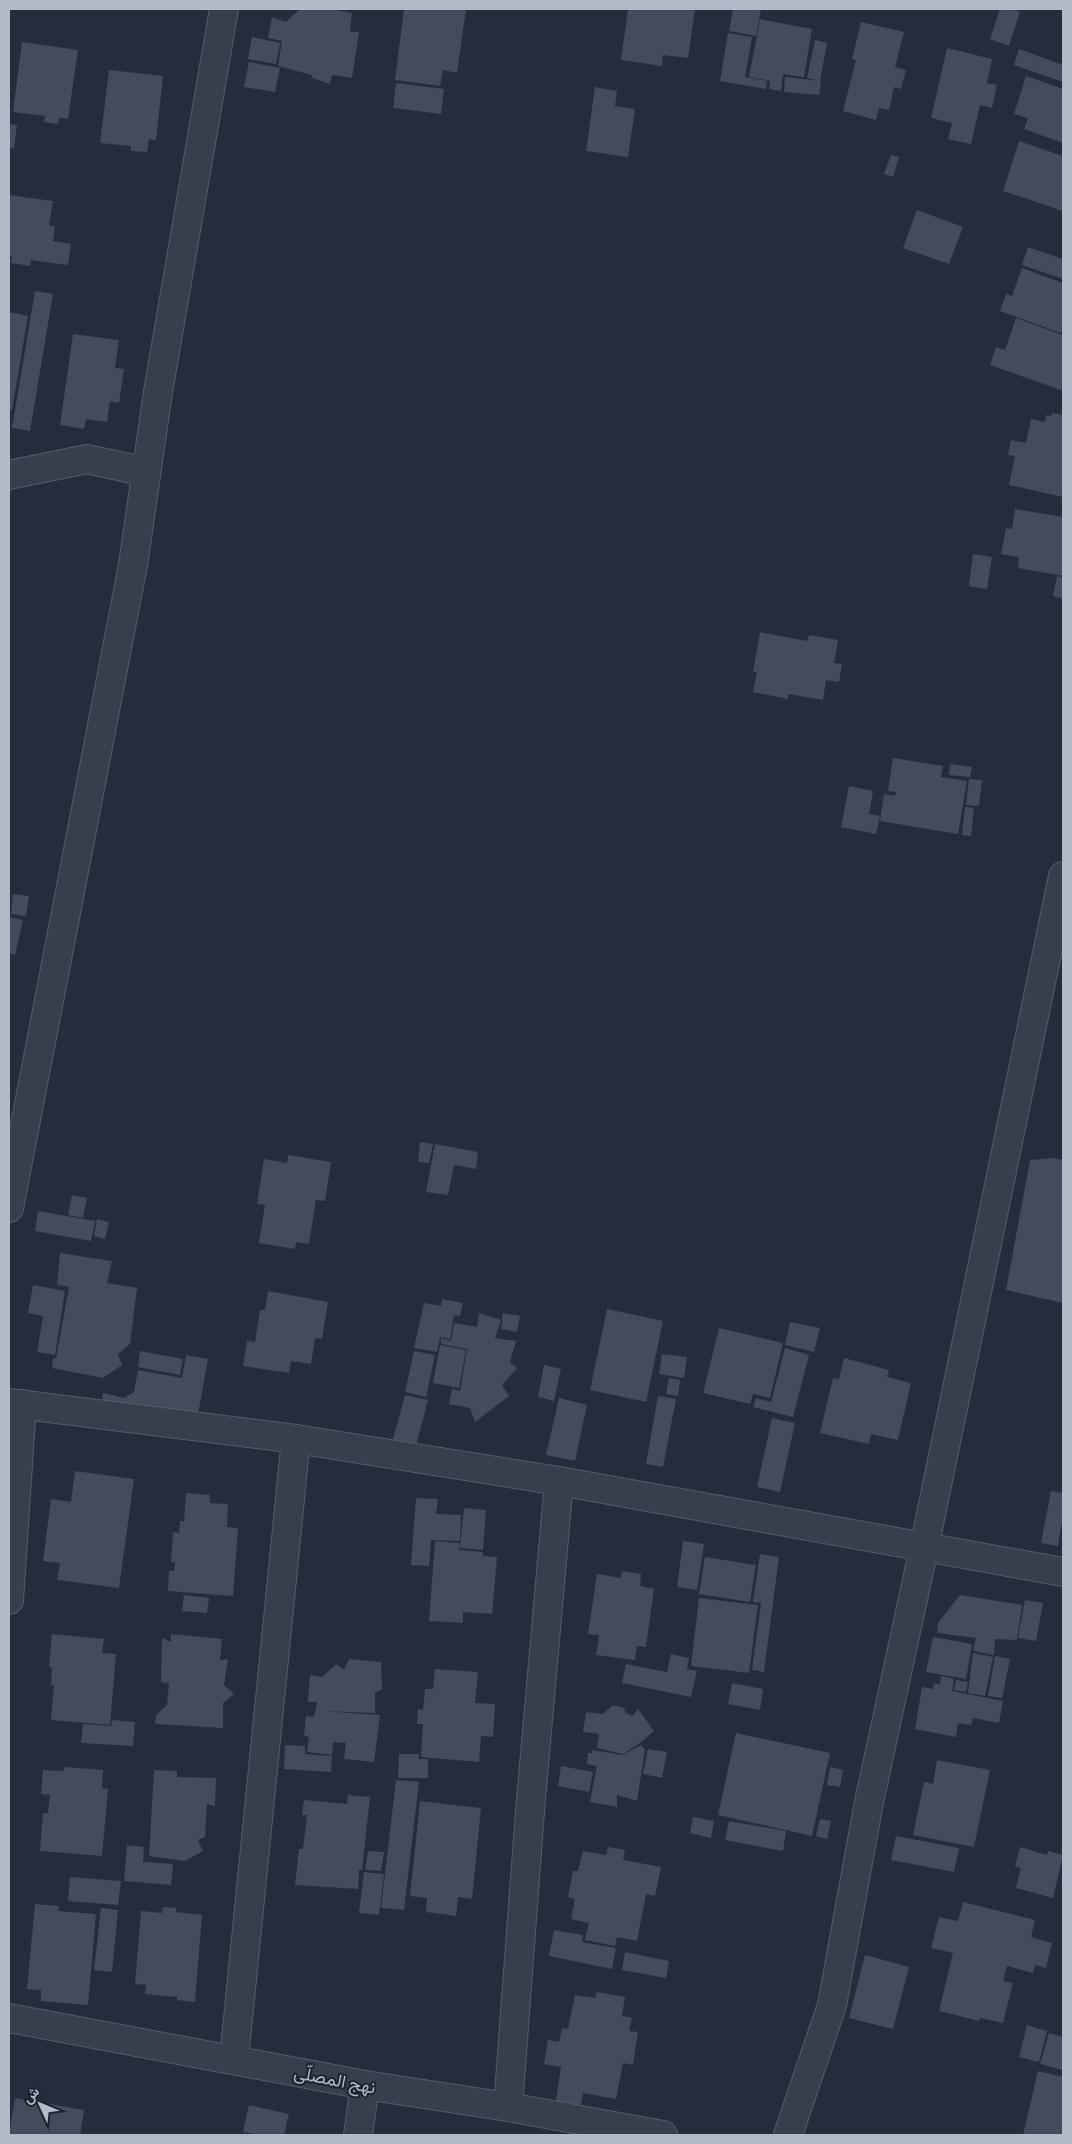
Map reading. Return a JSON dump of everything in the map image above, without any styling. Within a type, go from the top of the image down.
[{"type":"street","points":[[9,1208],[133,565],[158,392],[224,9]]},
{"type":"street","points":[[9,475],[88,459],[146,472]]},
{"type":"street","points":[[788,2135],[832,2005],[869,1802],[924,1548],[1063,876]]},
{"type":"street","points":[[9,1600],[15,1404],[296,1439],[559,1481],[1063,1572]]},
{"type":"street","points":[[234,2059],[296,1439]]},
{"type":"street","points":[[508,2107],[530,1811],[559,1481]]},
{"type":"street","name":"نهج المصلّى","points":[[9,2018],[365,2085],[508,2107],[663,2135]]},
{"type":"street","points":[[358,2135],[365,2085]]},
{"type":"building","points":[[300,9],[329,9],[352,13],[350,32],[359,32],[352,78],[332,75],[330,84],[312,78],[312,75],[278,66],[282,41],[268,38],[272,17],[286,22]]},
{"type":"building","points":[[404,9],[466,9],[457,73],[443,70],[440,86],[395,80]]},
{"type":"building","points":[[628,9],[695,9],[688,58],[663,55],[662,66],[621,60]]},
{"type":"building","points":[[733,9],[761,9],[756,36],[729,31]]},
{"type":"building","points":[[1000,9],[1011,9],[1020,12],[1009,46],[990,39]]},
{"type":"building","points":[[760,19],[812,29],[804,77],[783,74],[781,91],[769,89],[770,81],[749,77]]},
{"type":"building","points":[[861,22],[904,32],[895,67],[906,70],[901,89],[894,87],[889,110],[879,108],[876,120],[843,111],[856,60],[852,59]]},
{"type":"building","points":[[728,33],[752,37],[745,77],[767,81],[766,89],[720,81]]},
{"type":"building","points":[[252,37],[280,43],[276,64],[248,59]]},
{"type":"building","points":[[815,40],[827,43],[820,81],[807,78]]},
{"type":"building","points":[[22,42],[78,50],[68,119],[59,118],[58,124],[44,122],[45,116],[13,112]]},
{"type":"building","points":[[947,48],[992,59],[987,83],[997,85],[992,108],[980,105],[971,144],[948,139],[952,123],[931,118]]},
{"type":"building","points":[[1019,49],[1063,65],[1063,82],[1014,65]]},
{"type":"building","points":[[249,62],[280,68],[275,92],[244,87]]},
{"type":"building","points":[[109,70],[163,76],[156,140],[149,139],[147,152],[131,151],[131,146],[100,143]]},
{"type":"building","points":[[1026,76],[1063,89],[1063,143],[1024,129],[1028,118],[1014,114]]},
{"type":"building","points":[[785,77],[821,81],[819,95],[784,92]]},
{"type":"building","points":[[396,83],[444,89],[441,114],[393,108]]},
{"type":"building","points":[[595,87],[617,91],[615,106],[635,109],[628,157],[586,151]]},
{"type":"building","points":[[9,124],[17,125],[14,149],[9,148]]},
{"type":"building","points":[[1019,141],[1063,156],[1063,211],[1003,191]]},
{"type":"building","points":[[891,155],[899,157],[893,177],[884,174]]},
{"type":"building","points":[[9,195],[53,201],[49,225],[55,226],[53,241],[71,244],[68,265],[31,260],[30,266],[11,263],[12,256],[9,256]]},
{"type":"building","points":[[917,210],[963,227],[949,264],[903,248]]},
{"type":"building","points":[[1028,247],[1063,259],[1063,279],[1022,265]]},
{"type":"building","points":[[1022,268],[1063,283],[1063,326],[1061,333],[1000,311],[1006,294],[1012,296]]},
{"type":"building","points":[[35,291],[53,294],[30,431],[12,428]]},
{"type":"building","points":[[9,312],[28,316],[12,410],[9,409]]},
{"type":"building","points":[[1016,318],[1063,335],[1063,383],[1061,390],[990,365],[996,347],[1005,350]]},
{"type":"building","points":[[73,334],[119,340],[115,368],[124,369],[119,403],[110,401],[107,422],[86,419],[84,429],[60,425]]},
{"type":"building","points":[[1052,413],[1063,415],[1063,497],[1009,485],[1015,456],[1008,455],[1011,440],[1026,443],[1031,419],[1045,422],[1046,415],[1051,416]]},
{"type":"building","points":[[1015,509],[1063,517],[1063,576],[1018,568],[1019,557],[1001,554],[1006,528],[1012,529]]},
{"type":"building","points":[[973,554],[992,557],[987,589],[969,586]]},
{"type":"building","points":[[1057,576],[1063,578],[1063,599],[1053,596]]},
{"type":"building","points":[[760,632],[807,641],[809,635],[838,640],[834,663],[842,664],[839,682],[826,680],[823,700],[788,694],[788,699],[753,692],[757,672],[753,672]]},
{"type":"building","points":[[893,758],[943,766],[941,777],[967,781],[958,834],[880,821],[884,794],[895,796],[896,792],[888,791]]},
{"type":"building","points":[[950,764],[972,767],[970,777],[949,775]]},
{"type":"building","points":[[969,779],[982,780],[979,806],[966,805]]},
{"type":"building","points":[[849,786],[873,791],[869,814],[880,816],[876,834],[841,827]]},
{"type":"building","points":[[965,807],[974,808],[971,836],[962,835]]},
{"type":"building","points":[[13,894],[29,896],[26,916],[11,914]]},
{"type":"building","points":[[9,917],[23,920],[15,955],[9,953]]},
{"type":"building","points":[[420,1142],[433,1144],[429,1163],[418,1162]]},
{"type":"building","points":[[435,1144],[478,1152],[476,1169],[454,1165],[448,1195],[426,1192]]},
{"type":"building","points":[[288,1155],[331,1162],[325,1201],[316,1200],[309,1244],[296,1242],[295,1249],[259,1243],[265,1205],[257,1204],[264,1159],[287,1163]]},
{"type":"building","points":[[1054,1158],[1063,1160],[1063,1303],[1006,1290],[1030,1160]]},
{"type":"building","points":[[72,1195],[87,1198],[83,1218],[68,1215]]},
{"type":"building","points":[[38,1211],[95,1221],[91,1241],[35,1231]]},
{"type":"building","points":[[97,1219],[109,1222],[105,1239],[94,1236]]},
{"type":"building","points":[[60,1253],[112,1261],[107,1283],[137,1288],[130,1344],[118,1354],[122,1365],[103,1378],[52,1368],[53,1358],[56,1358],[69,1287],[57,1285]]},
{"type":"building","points":[[33,1285],[65,1291],[55,1355],[37,1352],[43,1316],[28,1313]]},
{"type":"building","points":[[268,1291],[328,1302],[322,1339],[315,1338],[311,1364],[291,1361],[289,1373],[243,1366],[247,1341],[255,1342],[260,1310],[265,1310]]},
{"type":"building","points":[[442,1299],[463,1303],[460,1316],[454,1315],[450,1339],[440,1337],[437,1352],[414,1348],[424,1303],[441,1306]]},
{"type":"building","points":[[607,1309],[663,1321],[646,1402],[590,1390]]},
{"type":"building","points":[[479,1313],[501,1320],[495,1338],[516,1341],[510,1362],[517,1368],[502,1385],[509,1396],[475,1422],[470,1408],[449,1404],[452,1389],[460,1391],[467,1349],[441,1344],[441,1338],[451,1341],[454,1323],[477,1327]]},
{"type":"building","points":[[503,1313],[520,1316],[517,1332],[501,1329]]},
{"type":"building","points":[[790,1322],[820,1328],[814,1352],[785,1345]]},
{"type":"building","points":[[719,1328],[783,1343],[770,1398],[753,1394],[750,1404],[703,1393]]},
{"type":"building","points":[[440,1345],[466,1350],[459,1388],[433,1383]]},
{"type":"building","points":[[785,1348],[809,1355],[793,1417],[753,1407],[756,1398],[771,1402]]},
{"type":"building","points":[[140,1351],[183,1359],[180,1375],[138,1367]]},
{"type":"building","points":[[414,1351],[435,1355],[426,1397],[405,1392]]},
{"type":"building","points":[[662,1354],[687,1357],[684,1378],[659,1374]]},
{"type":"building","points":[[186,1355],[208,1359],[198,1415],[101,1404],[103,1393],[124,1398],[134,1392],[138,1370],[182,1378]]},
{"type":"building","points":[[844,1358],[889,1370],[887,1377],[911,1383],[898,1440],[871,1434],[869,1444],[820,1433],[833,1378],[839,1379]]},
{"type":"building","points":[[544,1365],[561,1369],[554,1401],[538,1397]]},
{"type":"building","points":[[669,1378],[680,1380],[678,1396],[666,1394]]},
{"type":"building","points":[[405,1395],[428,1400],[415,1449],[392,1443]]},
{"type":"building","points":[[658,1396],[676,1399],[663,1467],[646,1464]]},
{"type":"building","points":[[559,1398],[587,1405],[575,1461],[546,1455]]},
{"type":"building","points":[[772,1418],[795,1423],[780,1492],[757,1487]]},
{"type":"building","points":[[75,1471],[134,1479],[119,1588],[57,1580],[60,1563],[43,1561],[51,1499],[71,1502]]},
{"type":"building","points":[[1051,1491],[1063,1493],[1063,1515],[1058,1546],[1041,1543]]},
{"type":"building","points":[[186,1493],[210,1495],[210,1503],[228,1504],[227,1527],[238,1528],[233,1596],[168,1591],[169,1571],[174,1571],[175,1563],[171,1562],[173,1532],[179,1533],[180,1521],[184,1521]]},
{"type":"building","points":[[416,1498],[438,1499],[436,1514],[461,1515],[460,1541],[431,1540],[429,1566],[411,1565]]},
{"type":"building","points":[[464,1508],[486,1510],[483,1550],[460,1548]]},
{"type":"building","points":[[435,1541],[460,1543],[459,1550],[483,1552],[483,1556],[497,1557],[492,1614],[463,1612],[463,1623],[429,1621]]},
{"type":"building","points":[[683,1541],[704,1544],[697,1590],[677,1587]]},
{"type":"building","points":[[760,1554],[779,1557],[764,1672],[752,1670],[761,1603],[753,1602]]},
{"type":"building","points":[[705,1557],[756,1565],[750,1602],[699,1594]]},
{"type":"building","points":[[622,1571],[641,1574],[640,1586],[654,1589],[646,1647],[637,1646],[635,1660],[596,1655],[599,1635],[588,1634],[597,1574],[621,1578]]},
{"type":"building","points":[[184,1595],[209,1598],[207,1613],[182,1611]]},
{"type":"building","points":[[960,1595],[1022,1605],[1017,1640],[995,1639],[994,1655],[973,1651],[976,1638],[937,1633],[938,1623]]},
{"type":"building","points":[[699,1598],[758,1605],[749,1673],[691,1666]]},
{"type":"building","points":[[1025,1600],[1043,1603],[1036,1641],[1018,1638]]},
{"type":"building","points":[[52,1634],[104,1639],[102,1653],[116,1654],[110,1725],[51,1720],[54,1685],[51,1685],[52,1667],[49,1667]]},
{"type":"building","points":[[171,1634],[222,1639],[220,1660],[228,1659],[224,1685],[234,1694],[223,1703],[223,1728],[155,1724],[156,1715],[167,1705],[169,1683],[161,1682],[162,1638],[171,1642]]},
{"type":"building","points":[[933,1637],[972,1644],[966,1679],[926,1672]]},
{"type":"building","points":[[973,1653],[993,1657],[985,1696],[968,1693]]},
{"type":"building","points":[[671,1654],[689,1658],[687,1669],[697,1671],[691,1697],[622,1683],[626,1664],[667,1672]]},
{"type":"building","points":[[995,1656],[1010,1659],[1002,1698],[988,1696]]},
{"type":"building","points":[[349,1659],[381,1662],[382,1689],[375,1693],[375,1713],[322,1711],[380,1715],[374,1762],[344,1759],[346,1743],[333,1742],[332,1755],[307,1752],[309,1737],[304,1736],[306,1716],[314,1717],[317,1702],[308,1702],[310,1675],[322,1677],[336,1664],[344,1670]]},
{"type":"building","points":[[435,1669],[478,1672],[475,1703],[495,1704],[493,1737],[481,1736],[479,1762],[421,1757],[423,1724],[417,1724],[418,1709],[423,1710],[425,1689],[433,1689]]},
{"type":"building","points":[[941,1676],[954,1679],[952,1691],[1003,1701],[999,1723],[973,1718],[971,1725],[958,1723],[956,1737],[915,1729],[922,1687],[933,1689],[934,1683],[940,1684]]},
{"type":"building","points":[[956,1680],[968,1682],[966,1692],[954,1690]]},
{"type":"building","points":[[732,1683],[763,1689],[760,1710],[728,1704]]},
{"type":"building","points":[[613,1705],[624,1708],[626,1713],[633,1716],[638,1709],[654,1731],[623,1754],[597,1748],[599,1734],[583,1732],[586,1712],[603,1714]]},
{"type":"building","points":[[112,1720],[135,1722],[133,1746],[81,1743],[83,1724],[111,1726]]},
{"type":"building","points":[[736,1733],[830,1753],[812,1836],[718,1815]]},
{"type":"building","points":[[285,1745],[305,1746],[305,1754],[332,1756],[331,1772],[284,1769]]},
{"type":"building","points":[[641,1745],[645,1750],[637,1801],[617,1795],[617,1807],[590,1802],[597,1766],[587,1764],[588,1753],[592,1753],[592,1750],[622,1755]]},
{"type":"building","points":[[648,1749],[667,1752],[662,1778],[643,1774]]},
{"type":"building","points":[[399,1754],[419,1754],[418,1759],[428,1759],[428,1778],[398,1778]]},
{"type":"building","points":[[937,1760],[990,1770],[974,1847],[913,1835],[924,1782],[933,1784]]},
{"type":"building","points":[[561,1766],[593,1772],[589,1792],[558,1786]]},
{"type":"building","points":[[64,1767],[103,1770],[102,1788],[108,1789],[102,1856],[40,1851],[43,1813],[48,1813],[50,1795],[41,1794],[43,1770],[64,1771]]},
{"type":"building","points":[[830,1767],[843,1770],[840,1787],[827,1785]]},
{"type":"building","points":[[154,1770],[177,1771],[177,1777],[216,1778],[215,1806],[207,1804],[205,1837],[198,1840],[203,1851],[185,1861],[149,1856]]},
{"type":"building","points":[[396,1780],[419,1782],[404,1910],[381,1908]]},
{"type":"building","points":[[348,1795],[370,1797],[362,1870],[359,1870],[358,1889],[295,1885],[299,1849],[303,1849],[307,1815],[302,1815],[304,1800],[347,1804]]},
{"type":"building","points":[[420,1801],[481,1808],[472,1899],[458,1897],[456,1916],[426,1912],[427,1898],[410,1896]]},
{"type":"building","points":[[693,1817],[714,1821],[711,1838],[690,1833]]},
{"type":"building","points":[[820,1819],[831,1821],[827,1839],[816,1836]]},
{"type":"building","points":[[729,1821],[786,1831],[783,1851],[725,1840]]},
{"type":"building","points":[[896,1836],[959,1848],[954,1872],[891,1860]]},
{"type":"building","points":[[127,1845],[144,1847],[143,1862],[173,1864],[171,1885],[124,1881]]},
{"type":"building","points":[[608,1847],[625,1850],[623,1860],[661,1867],[655,1896],[646,1894],[637,1941],[617,1937],[615,1946],[585,1940],[589,1923],[571,1919],[575,1899],[568,1897],[573,1871],[578,1871],[583,1851],[606,1855]]},
{"type":"building","points":[[1020,1847],[1047,1855],[1048,1851],[1063,1855],[1053,1898],[1016,1888],[1021,1868],[1015,1866]]},
{"type":"building","points":[[368,1851],[384,1852],[381,1871],[365,1870]]},
{"type":"building","points":[[364,1872],[384,1874],[379,1915],[359,1913]]},
{"type":"building","points":[[70,1877],[121,1881],[118,1905],[68,1901]]},
{"type":"building","points":[[963,1902],[1035,1920],[1031,1937],[1052,1943],[1046,1968],[1035,1965],[1033,1973],[1007,1966],[1003,1981],[1013,1983],[1003,2023],[980,2018],[979,2021],[939,2011],[953,1953],[931,1948],[939,1917],[958,1921]]},
{"type":"building","points":[[35,1904],[59,1906],[58,1911],[96,1914],[88,2005],[41,2001],[41,1990],[27,1989]]},
{"type":"building","points":[[163,1907],[176,1908],[176,1912],[202,1915],[195,2002],[177,2000],[177,1997],[145,1994],[146,1985],[135,1984],[141,1911],[162,1913]]},
{"type":"building","points":[[101,1908],[118,1910],[112,1972],[94,1970]]},
{"type":"building","points":[[554,1930],[583,1935],[582,1942],[616,1948],[612,1969],[549,1956]]},
{"type":"building","points":[[625,1952],[669,1961],[666,1978],[622,1970]]},
{"type":"building","points":[[865,1955],[909,1967],[893,2029],[849,2018]]},
{"type":"building","points":[[597,1992],[625,1997],[622,2016],[632,2018],[629,2031],[638,2032],[633,2065],[623,2063],[616,2099],[583,2093],[581,2105],[556,2101],[561,2067],[544,2064],[548,2040],[559,2042],[562,2028],[568,2029],[575,1995],[595,1998]]},
{"type":"building","points":[[1027,2025],[1047,2031],[1039,2062],[1019,2057]]},
{"type":"building","points":[[1049,2033],[1063,2037],[1063,2070],[1040,2064]]},
{"type":"building","points":[[1038,2071],[1063,2077],[1063,2135],[1023,2135]]},
{"type":"building","points":[[15,2098],[84,2110],[80,2135],[9,2135]]},
{"type":"building","points":[[249,2105],[289,2114],[284,2135],[260,2135],[243,2132]]}]
